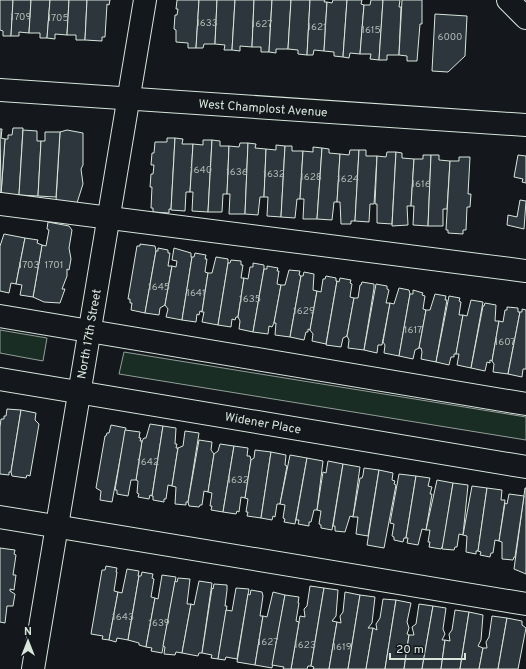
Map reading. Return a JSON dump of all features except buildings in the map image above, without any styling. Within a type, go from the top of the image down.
[{"type":"street","name":"North 17th Street","points":[[33,669],[146,0]]},
{"type":"street","points":[[508,0],[526,18]]},
{"type":"street","name":"West Champlost Avenue","points":[[0,90],[128,100],[526,125]]},
{"type":"street","points":[[0,204],[526,271]]},
{"type":"street","points":[[0,316],[526,404]]},
{"type":"street","name":"Widener Place","points":[[0,379],[526,467]]},
{"type":"street","points":[[0,517],[526,604]]},
{"type":"green space","points":[[0,330],[47,338],[43,361],[0,353]]},
{"type":"green space","points":[[124,352],[526,417],[526,440],[119,374]]}]
